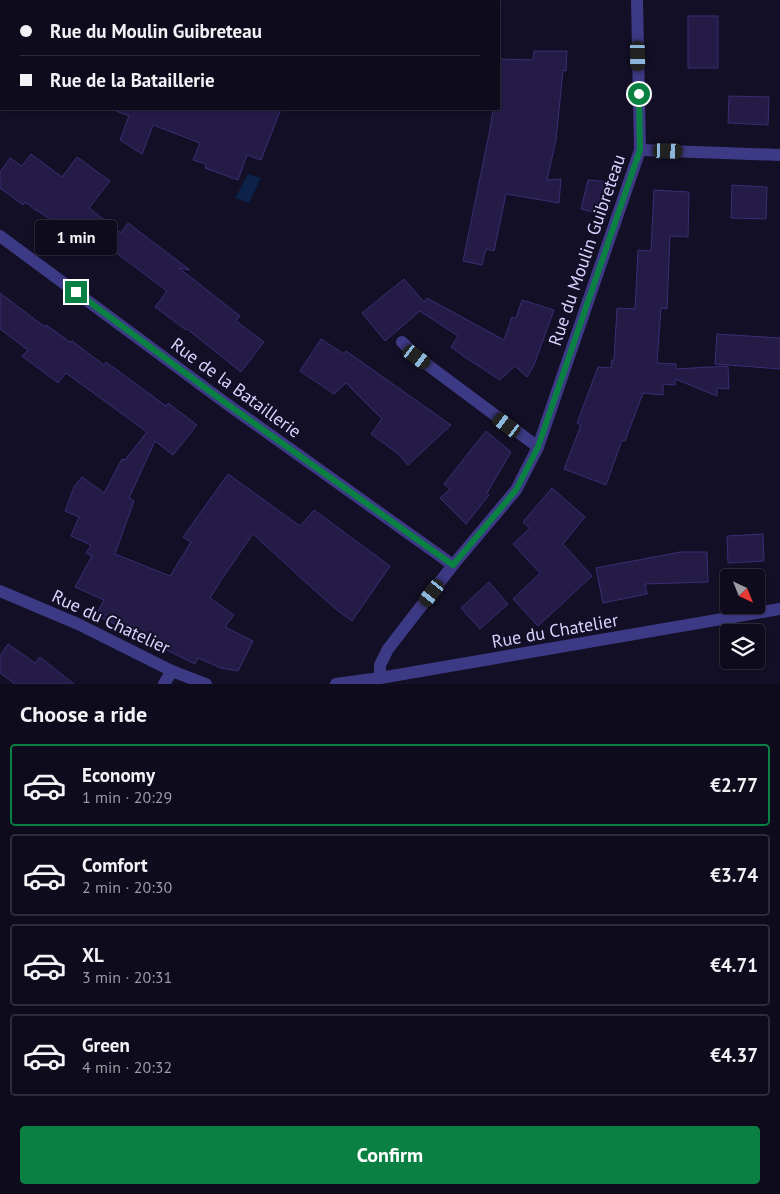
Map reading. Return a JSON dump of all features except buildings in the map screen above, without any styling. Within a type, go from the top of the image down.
[{"type":"street","name":"Rue du Moulin Guibreteau","points":[[380,678],[380,664],[388,649],[453,565],[516,490],[538,447],[640,150],[637,0]]},
{"type":"street","points":[[640,150],[780,155]]},
{"type":"street","name":"Rue de la Bataillerie","points":[[0,236],[227,404],[453,565]]},
{"type":"street","points":[[402,342],[417,357],[538,447]]},
{"type":"street","name":"Rue du Chatelier","points":[[0,591],[78,624],[172,671],[206,684]]},
{"type":"street","name":"Rue du Chatelier","points":[[336,684],[780,609]]},
{"type":"street","points":[[164,684],[172,671]]},
{"type":"water","points":[[248,174],[261,178],[249,203],[235,198]]},
{"type":"route","points":[[76,292],[227,404],[453,565],[516,490],[538,447],[640,150],[639,94]]}]
